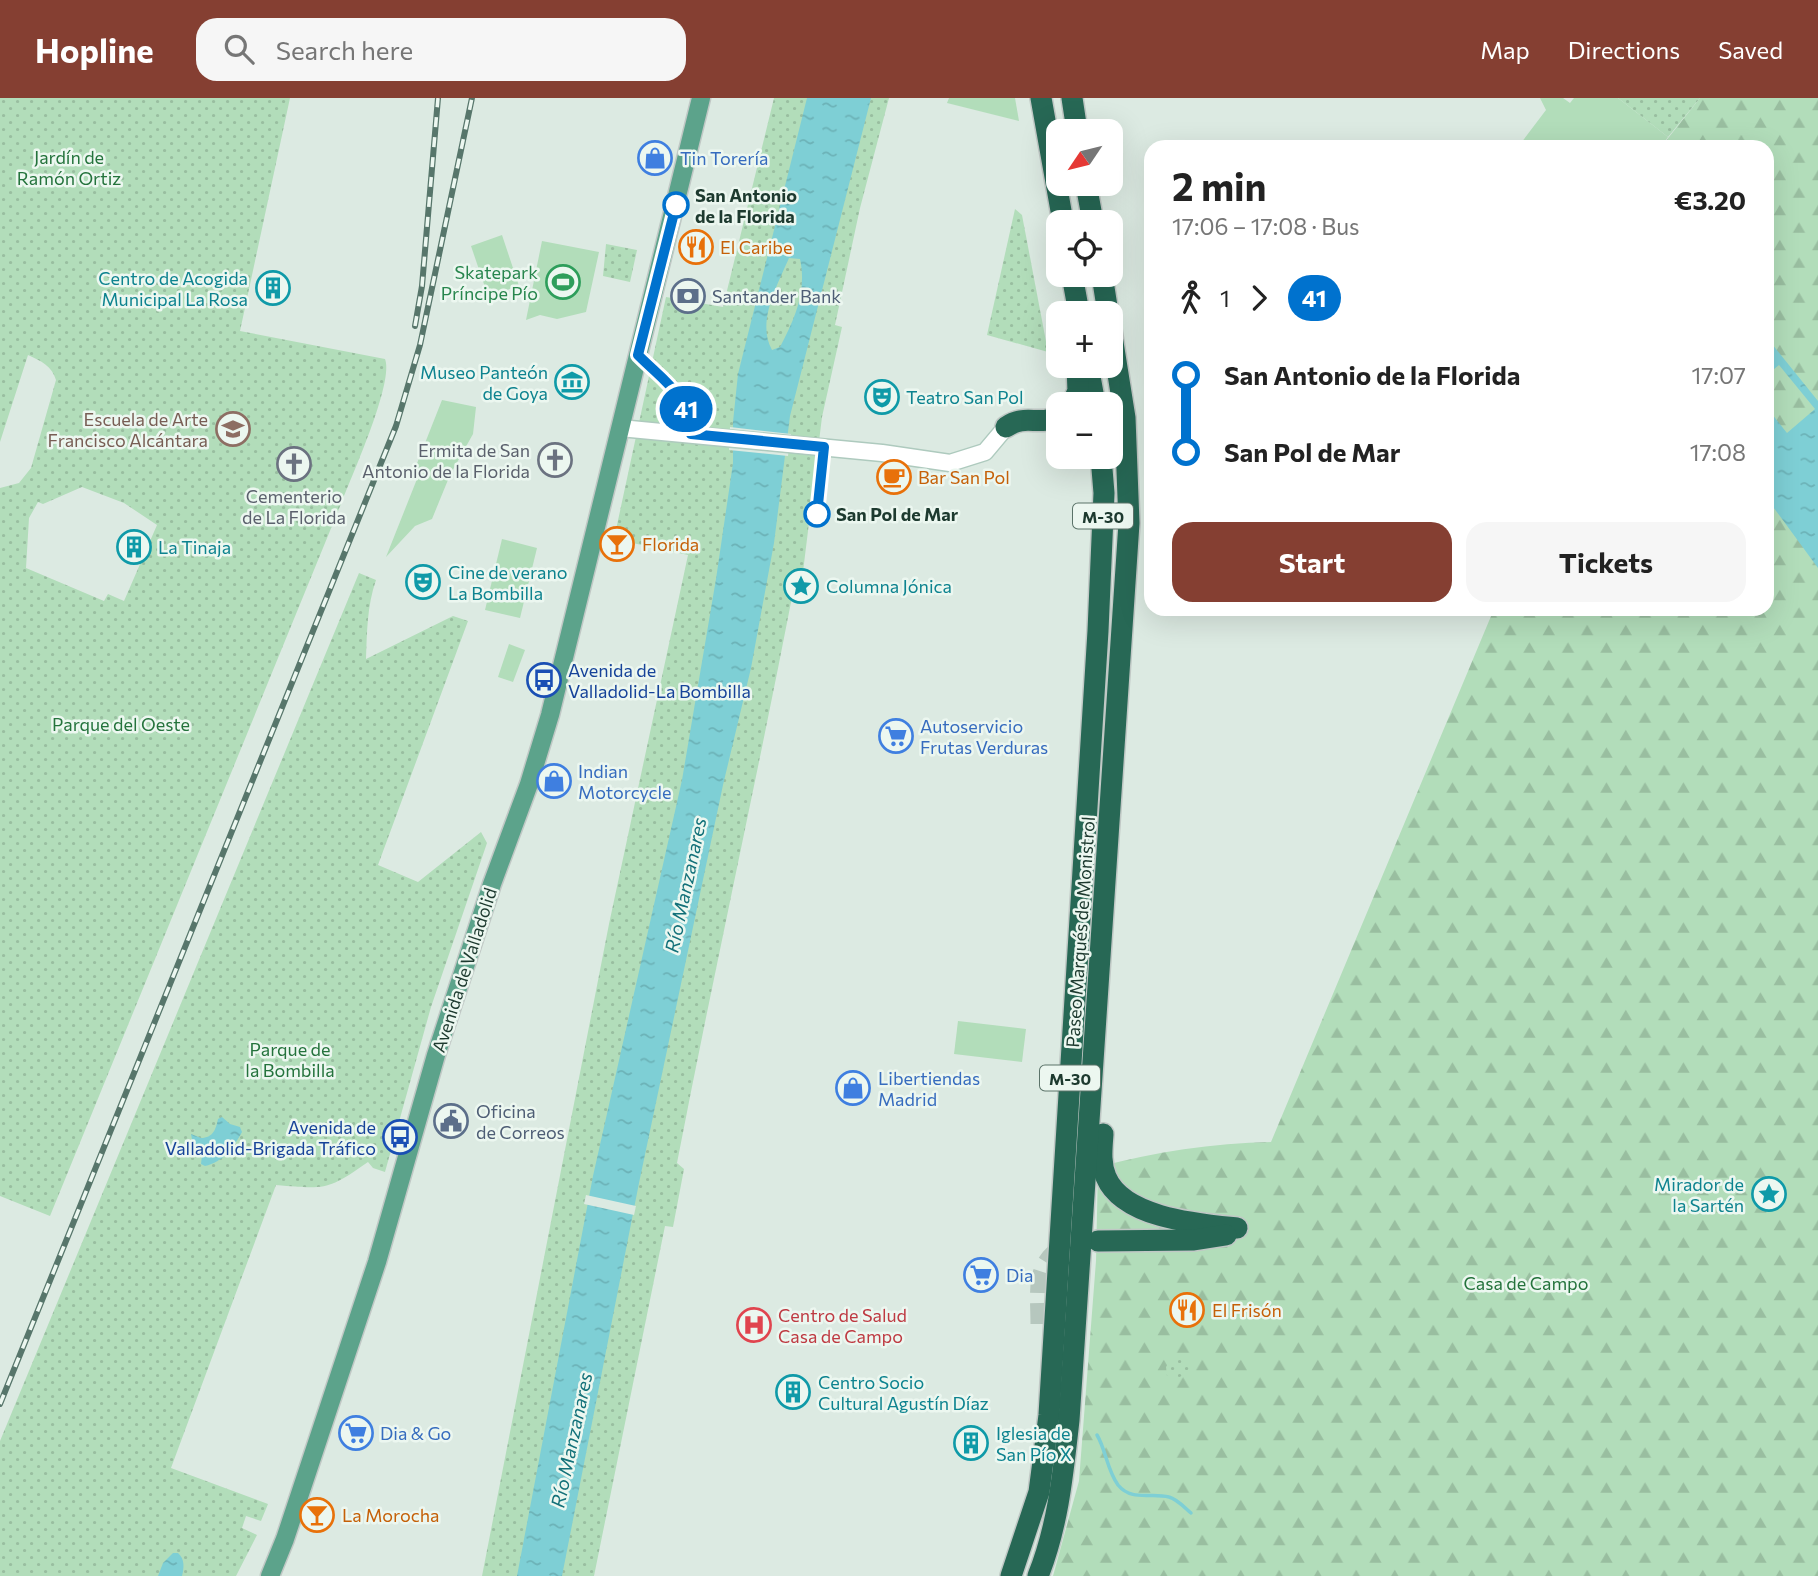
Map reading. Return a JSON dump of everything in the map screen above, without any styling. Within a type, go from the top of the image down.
[{"type":"highway","points":[[1041,98],[1061,210]]},
{"type":"highway","points":[[1072,98],[1075,119]]},
{"type":"highway","name":"Paseo Marqués de Monistrol","points":[[1038,1576],[1048,1550],[1058,1508],[1069,1420],[1100,976],[1129,523],[1125,418],[1119,378]]},
{"type":"highway","points":[[1006,427],[1019,419],[1046,421]]},
{"type":"highway","points":[[1006,427],[1046,432]]},
{"type":"highway","points":[[1088,469],[1094,545],[1101,576]]},
{"type":"highway","name":"Paseo Marqués de Monistrol","points":[[1011,1576],[1040,1492],[1049,1415],[1101,576],[1104,493],[1102,469]]},
{"type":"highway","points":[[1098,1241],[1194,1240],[1232,1231],[1150,1211],[1125,1200],[1106,1179],[1101,1158],[1106,1050],[1100,976]]},
{"type":"highway","points":[[1030,1521],[1028,1494],[1041,1324]]},
{"type":"main road","name":"Avenida de Valladolid","points":[[270,1576],[289,1527],[377,1262],[436,1055],[529,784],[552,704],[589,538],[620,428],[701,98]]},
{"type":"street","points":[[620,428],[882,453],[950,463],[985,452],[1006,427]]},
{"type":"green space","name":"Parque del Oeste","points":[[0,98],[290,98],[240,331],[385,359],[384,387],[355,469],[50,1216],[0,1196],[0,488],[19,483],[31,468],[56,380],[49,368],[28,355],[0,442]],"holes":[[[82,487],[124,503],[157,525],[124,601],[108,594],[104,601],[26,568],[29,518],[38,502],[43,504]]]},
{"type":"green space","points":[[774,98],[889,98],[860,208],[835,325],[842,327],[822,417],[801,588],[794,587],[677,1163],[684,1169],[673,1227],[665,1226],[594,1576],[482,1576],[609,924],[688,555],[614,539],[666,297],[723,307]]},
{"type":"green space","points":[[949,98],[1015,98],[1019,121],[947,103]]},
{"type":"green space","points":[[1540,98],[1563,98],[1570,103],[1574,98],[1618,98],[1668,137],[1666,140],[1523,140],[1546,110]]},
{"type":"green space","points":[[1618,98],[1700,98],[1668,137]]},
{"type":"green space","name":"Casa de Campo","points":[[1700,98],[1818,98],[1818,1576],[1053,1576],[1079,1481],[1096,1261],[1098,1167],[1184,1149],[1271,1142],[1491,616],[1774,616],[1774,140],[1667,140]]},
{"type":"green space","points":[[1015,209],[1022,215],[1046,351],[987,335]]},
{"type":"green space","points":[[502,235],[519,286],[488,296],[471,246]]},
{"type":"green space","name":"Skatepark Príncipe Pío","points":[[542,241],[599,252],[586,312],[557,319],[540,315],[526,320]]},
{"type":"green space","points":[[606,244],[637,250],[630,282],[603,276]]},
{"type":"green space","points":[[442,400],[476,407],[473,434],[450,475],[432,519],[415,526],[386,557],[419,474],[414,471]]},
{"type":"green space","points":[[502,539],[537,548],[520,618],[485,610]]},
{"type":"green space","name":"Parque de la Bombilla","points":[[359,573],[376,580],[369,609],[366,659],[453,616],[468,621],[378,865],[418,882],[481,832],[487,843],[431,1007],[385,1172],[373,1168],[368,1162],[325,1186],[276,1185],[171,1468],[268,1504],[261,1521],[246,1516],[242,1528],[257,1535],[236,1576],[0,1576],[0,1441]]},
{"type":"green space","points":[[509,644],[525,650],[513,682],[498,677]]},
{"type":"green space","points":[[958,1021],[1026,1029],[1022,1062],[954,1054]]},
{"type":"green space","points":[[1186,1356],[1192,1373],[1176,1378],[1167,1376],[1166,1367],[1169,1362]]},
{"type":"water","name":"Río Manzanares","points":[[807,98],[871,98],[790,416],[774,543],[751,668],[723,785],[639,1183],[562,1576],[517,1576],[593,1176],[682,780],[733,463],[733,422],[738,374]],"holes":[[[789,258],[800,259],[802,282],[798,304],[780,347],[772,350],[766,327],[770,303]]]},
{"type":"water","points":[[1774,346],[1818,401],[1818,568],[1774,508],[1774,417],[1787,433],[1815,409],[1779,365],[1774,369]]},
{"type":"water","points":[[222,1117],[230,1124],[240,1127],[242,1132],[227,1154],[205,1166],[201,1164],[202,1155],[194,1150],[191,1134],[201,1138],[211,1135],[218,1119]]},
{"type":"water","points":[[173,1553],[178,1553],[182,1558],[182,1576],[158,1576],[163,1563]]},
{"type":"pier","points":[[730,427],[791,434],[788,456],[729,450]]},
{"type":"pier","points":[[586,1195],[636,1206],[634,1215],[584,1204]]},
{"type":"waterway","points":[[1097,1435],[1114,1479],[1123,1490],[1136,1495],[1169,1497],[1191,1513]]},
{"type":"tunnel","points":[[1041,1324],[1041,1288],[1045,1267],[1060,1251],[1072,1246]]},
{"type":"railway","points":[[415,326],[422,286],[438,98]]},
{"type":"railway","points":[[0,1404],[396,426],[420,345],[472,98]]},
{"type":"bus line","name":"41","points":[[676,205],[638,355],[682,399],[691,434],[824,447],[817,514]]},
{"type":"place","name":"Tin Torería","points":[[655,158]]},
{"type":"place","name":"San Antonio de la Florida","points":[[676,205]]},
{"type":"place","name":"El Caribe","points":[[696,247]]},
{"type":"place","name":"Skatepark Príncipe Pío","points":[[563,282]]},
{"type":"place","name":"Centro de Acogida Municipal La Rosa","points":[[273,288]]},
{"type":"place","name":"Santander Bank","points":[[688,296]]},
{"type":"place","name":"Museo Panteón de Goya","points":[[572,382]]},
{"type":"place","name":"Teatro San Pol","points":[[882,397]]},
{"type":"place","name":"Escuela de Arte Francisco Alcántara","points":[[233,429]]},
{"type":"place","name":"Ermita de San Antonio de la Florida","points":[[555,460]]},
{"type":"place","name":"Cementerio de La Florida","points":[[294,464]]},
{"type":"place","name":"Bar San Pol","points":[[894,477]]},
{"type":"place","name":"San Pol de Mar","points":[[817,514]]},
{"type":"place","name":"Florida","points":[[617,544]]},
{"type":"place","name":"La Tinaja","points":[[134,547]]},
{"type":"place","name":"Cine de verano La Bombilla","points":[[423,582]]},
{"type":"place","name":"Columna Jónica","points":[[801,586]]},
{"type":"place","name":"Avenida de Valladolid-La Bombilla","points":[[544,680]]},
{"type":"place","name":"Autoservicio Frutas Verduras","points":[[896,736]]},
{"type":"place","name":"Indian Motorcycle","points":[[554,781]]},
{"type":"place","name":"Libertiendas Madrid","points":[[853,1088]]},
{"type":"place","name":"Oficina de Correos","points":[[451,1121]]},
{"type":"place","name":"Avenida de Valladolid-Brigada Tráfico","points":[[400,1137]]},
{"type":"place","name":"Mirador de la Sartén","points":[[1769,1194]]},
{"type":"place","name":"Dia","points":[[981,1275]]},
{"type":"place","name":"El Frisón","points":[[1187,1310]]},
{"type":"place","name":"Centro de Salud Casa de Campo","points":[[754,1325]]},
{"type":"place","name":"Centro Socio Cultural Agustín Díaz","points":[[793,1392]]},
{"type":"place","name":"Dia & Go","points":[[356,1433]]},
{"type":"place","name":"Iglesia de San Pío X","points":[[971,1443]]},
{"type":"place","name":"La Morocha","points":[[317,1515]]},
{"type":"park label","name":"Jardín de Ramón Ortiz","points":[[69,167]]}]
